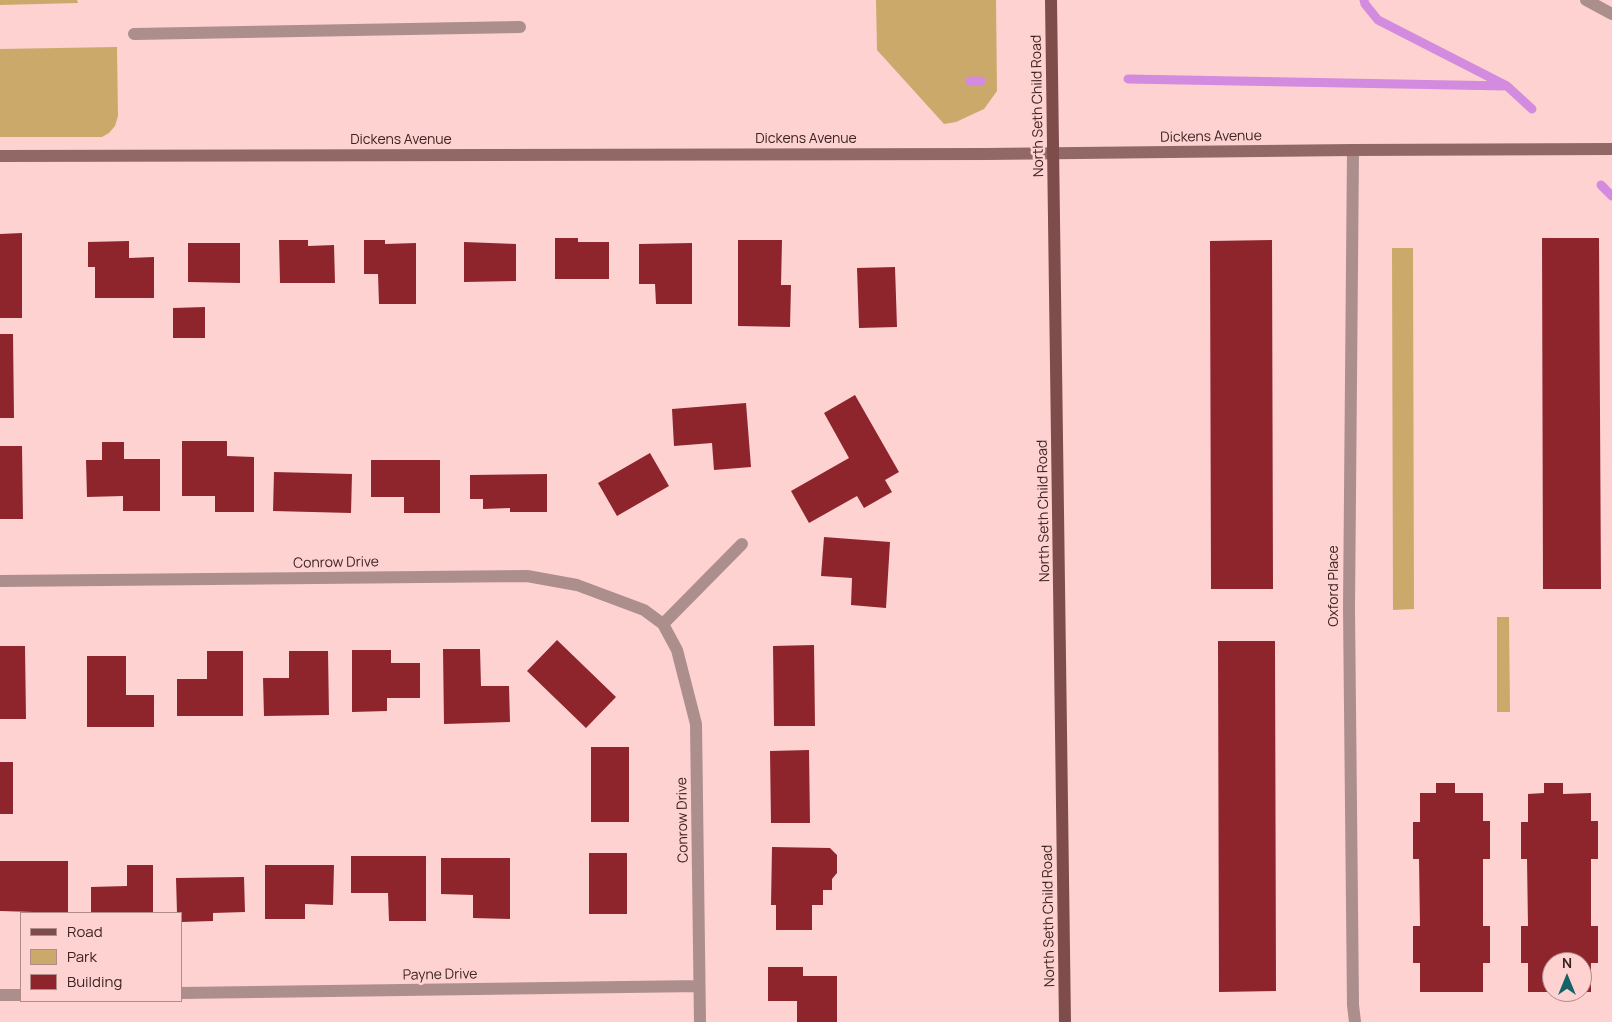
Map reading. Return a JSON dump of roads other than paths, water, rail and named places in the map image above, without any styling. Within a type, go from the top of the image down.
[{"type":"main road","name":"North Seth Child Road","points":[[1051,0],[1065,1022]]},
{"type":"street","points":[[1586,0],[1612,14]]},
{"type":"street","points":[[134,34],[520,26]]},
{"type":"street","name":"Dickens Avenue","points":[[0,156],[1054,154],[1612,148]]},
{"type":"street","name":"Oxford Place","points":[[1353,150],[1349,618],[1354,1022]]},
{"type":"street","points":[[663,624],[742,544]]},
{"type":"street","name":"Conrow Drive","points":[[0,581],[527,576],[577,585],[644,610],[663,624],[677,650],[696,724],[700,1022]]},
{"type":"street","name":"Payne Drive","points":[[182,993],[699,986]]},
{"type":"street","points":[[0,995],[20,995]]},
{"type":"waterway","points":[[1364,0],[1378,20],[1507,86],[1532,109]]},
{"type":"waterway","points":[[1128,79],[1507,86]]},
{"type":"waterway","points":[[970,81],[981,81]]},
{"type":"waterway","points":[[1601,185],[1612,196]]}]
